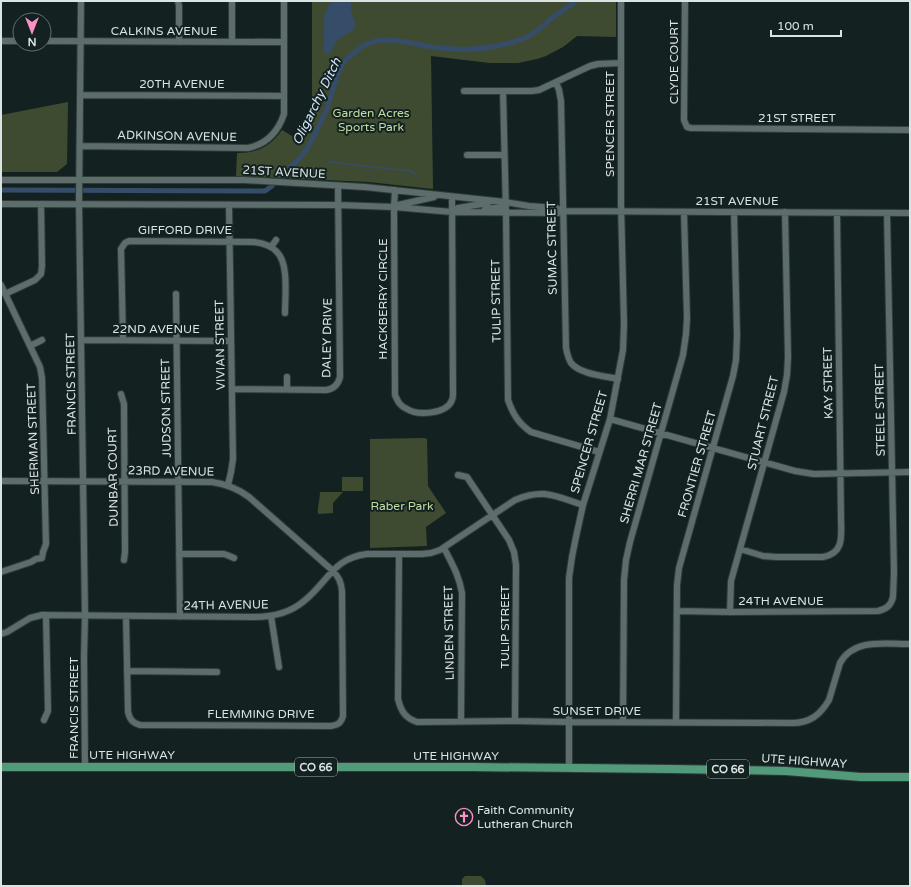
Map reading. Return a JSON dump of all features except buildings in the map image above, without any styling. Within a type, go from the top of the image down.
[{"type":"main road","name":"UTE HIGHWAY","points":[[1,767],[569,768],[772,770],[861,777],[910,777]]},
{"type":"main road","points":[[892,777],[910,772]]},
{"type":"street","name":"FRANCIS STREET","points":[[81,1],[79,204],[85,616],[85,767]]},
{"type":"street","points":[[178,1],[179,42]]},
{"type":"street","points":[[232,1],[232,42]]},
{"type":"street","points":[[284,1],[284,96]]},
{"type":"street","name":"SPENCER STREET","points":[[569,768],[569,578],[583,505],[610,419],[623,350],[624,324],[621,211],[621,1]]},
{"type":"street","name":"CLYDE COURT","points":[[685,1],[685,124]]},
{"type":"street","points":[[1,41],[12,41]]},
{"type":"street","name":"CALKINS AVENUE","points":[[52,41],[284,42]]},
{"type":"street","points":[[464,91],[539,90],[590,66],[598,64],[621,63]]},
{"type":"street","name":"SUMAC STREET","points":[[556,82],[561,101],[565,341],[568,357],[576,368],[582,371],[618,379]]},
{"type":"street","name":"TULIP STREET","points":[[503,91],[508,400],[518,422],[531,432],[599,452]]},
{"type":"street","name":"20TH AVENUE","points":[[80,95],[284,96]]},
{"type":"street","name":"ADKINSON AVENUE","points":[[80,146],[248,148],[260,144],[271,137],[277,130],[284,114],[284,96]]},
{"type":"street","name":"21ST STREET","points":[[685,124],[687,127],[691,128],[910,130]]},
{"type":"street","points":[[467,156],[504,155]]},
{"type":"street","name":"21ST AVENUE","points":[[1,180],[79,183],[244,180],[395,190],[495,201],[505,204],[556,208],[563,211]]},
{"type":"street","name":"DALEY DRIVE","points":[[232,389],[326,390],[338,387],[340,377],[338,186]]},
{"type":"street","name":"HACKBERRY CIRCLE","points":[[395,190],[396,395],[398,402],[402,406]]},
{"type":"street","points":[[394,207],[428,198],[449,196],[452,212],[453,394],[450,408],[436,412],[424,413],[413,412],[402,406],[397,411]]},
{"type":"street","points":[[452,212],[458,208],[495,201]]},
{"type":"street","name":"21ST AVENUE","points":[[1,204],[338,205],[394,207],[452,212],[558,213],[563,211],[621,211],[910,213]]},
{"type":"street","points":[[5,294],[35,280],[41,274],[42,204]]},
{"type":"street","points":[[478,212],[502,207],[505,204]]},
{"type":"street","name":"VIVIAN STREET","points":[[228,485],[233,459],[229,205]]},
{"type":"street","points":[[506,212],[529,206]]},
{"type":"street","name":"SHERRI MAR STREET","points":[[623,722],[624,580],[626,560],[683,355],[686,334],[687,318],[684,212]]},
{"type":"street","name":"FRONTIER STREET","points":[[676,722],[677,585],[679,568],[733,376],[737,345],[734,212]]},
{"type":"street","name":"STUART STREET","points":[[730,612],[731,581],[765,463],[784,392],[787,375],[788,357],[785,212]]},
{"type":"street","name":"KAY STREET","points":[[740,549],[763,556],[823,557],[835,554],[842,539],[837,213]]},
{"type":"street","name":"STEELE STREET","points":[[887,213],[894,572],[893,597],[889,608]]},
{"type":"street","points":[[276,240],[271,247],[282,259],[285,272],[285,313]]},
{"type":"street","name":"GIFFORD DRIVE","points":[[123,340],[121,249],[123,241],[230,241],[254,242],[271,247]]},
{"type":"street","name":"SHERMAN STREET","points":[[1,285],[40,367],[42,378],[46,544],[42,558],[1,572]]},
{"type":"street","name":"JUDSON STREET","points":[[176,294],[180,617]]},
{"type":"street","points":[[30,346],[42,340]]},
{"type":"street","name":"22ND AVENUE","points":[[81,340],[231,341]]},
{"type":"street","points":[[287,377],[287,389]]},
{"type":"street","name":"DUNBAR COURT","points":[[121,394],[124,404],[124,560]]},
{"type":"street","points":[[610,419],[795,472],[814,474],[910,472]]},
{"type":"street","name":"TULIP STREET","points":[[458,475],[467,477],[509,540],[514,552],[516,565],[515,721]]},
{"type":"street","name":"23RD AVENUE","points":[[1,481],[212,482],[228,485],[235,487],[249,497],[332,570]]},
{"type":"street","name":"24TH AVENUE","points":[[1,634],[30,618],[46,615],[180,617],[271,616],[287,611],[304,602],[332,570],[344,561],[359,555],[432,553],[444,548],[515,500],[526,495],[537,493],[548,494],[583,505]]},
{"type":"street","name":"LINDEN STREET","points":[[444,548],[457,573],[462,593],[461,721]]},
{"type":"street","points":[[179,554],[224,554],[234,558]]},
{"type":"street","name":"SUNSET DRIVE","points":[[399,554],[398,699],[406,717],[417,722],[803,722],[812,719],[819,714],[829,700],[840,663],[849,652],[868,644],[910,644]]},
{"type":"street","name":"FLEMMING DRIVE","points":[[126,616],[129,723],[140,725],[342,725],[342,592],[338,576],[332,570]]},
{"type":"street","name":"24TH AVENUE","points":[[677,611],[878,611],[889,608]]},
{"type":"street","points":[[44,720],[48,712],[46,615]]},
{"type":"street","points":[[271,616],[279,667]]},
{"type":"street","points":[[127,671],[217,672]]},
{"type":"green space","name":"Garden Acres Sports Park","points":[[312,1],[616,1],[616,37],[577,36],[563,47],[546,56],[518,63],[490,63],[431,56],[433,189],[369,182],[236,176],[237,153],[251,152],[268,145],[282,130],[300,141],[310,124],[312,110]]},
{"type":"green space","points":[[68,102],[67,164],[57,172],[1,172],[1,115]]},
{"type":"green space","name":"Raber Park","points":[[370,439],[427,439],[428,486],[446,513],[426,527],[427,546],[370,548]]},
{"type":"green space","points":[[342,477],[363,477],[363,491],[342,491]]},
{"type":"green space","points":[[320,492],[343,492],[333,503],[333,513],[318,514]]},
{"type":"green space","points":[[465,876],[481,876],[485,880],[486,886],[462,886],[462,879]]},
{"type":"water","points":[[335,1],[351,1],[351,9],[355,27],[353,31],[346,34],[336,42],[331,51],[327,54],[324,51],[324,18],[329,4]]},
{"type":"waterway","name":"Oligarchy Ditch","points":[[283,176],[301,157],[318,129],[344,62],[360,48],[369,43],[389,40],[448,49],[493,47],[527,37],[540,29],[576,1]]},
{"type":"waterway","name":"Oligarchy Ditch","points":[[328,162],[410,171],[417,177]]},
{"type":"waterway","name":"Oligarchy Ditch","points":[[1,190],[265,191],[272,186]]},
{"type":"place","name":"Faith Community Lutheran Church","points":[[464,817]]}]
